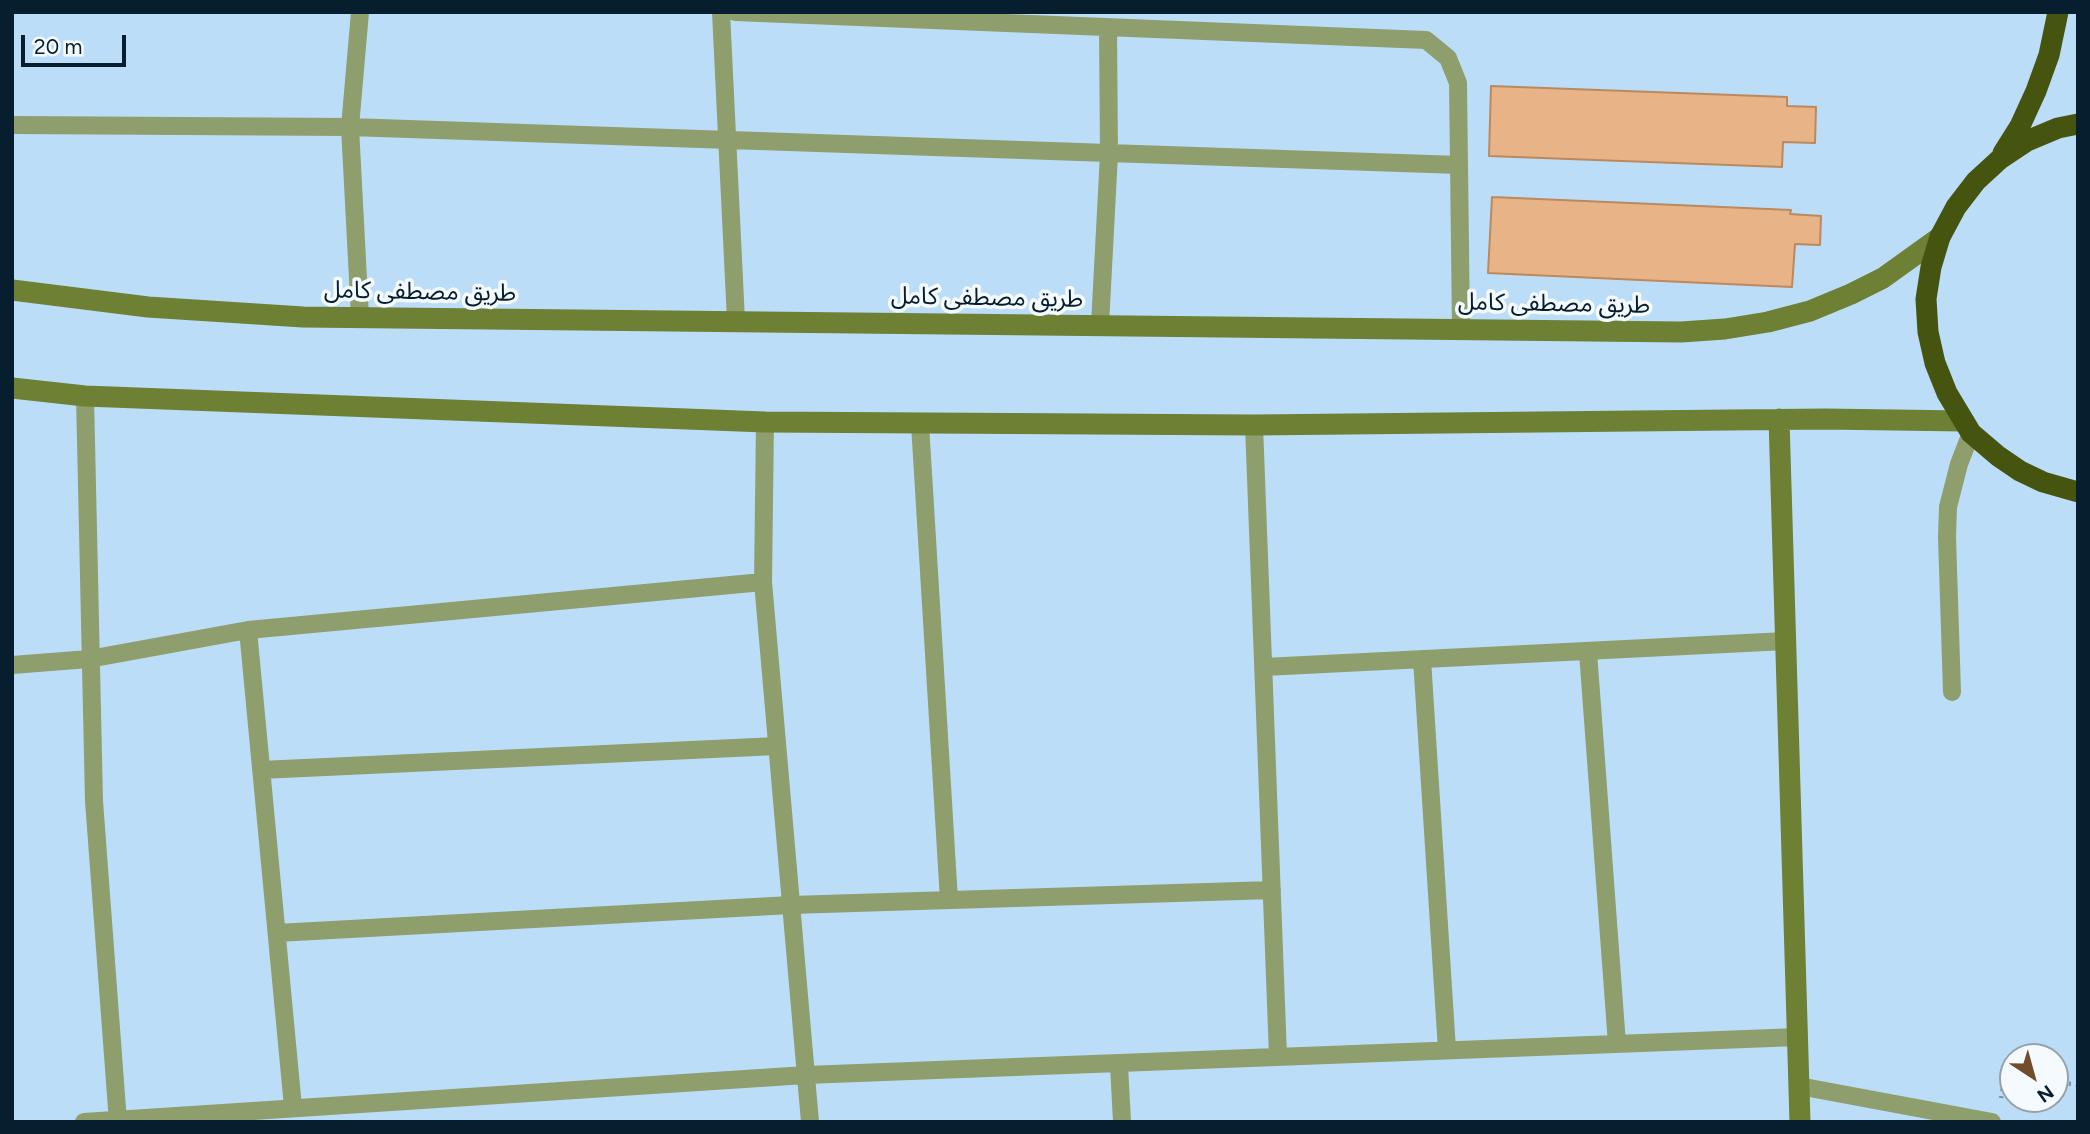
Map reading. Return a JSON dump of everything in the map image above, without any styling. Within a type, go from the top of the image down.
[{"type":"highway","points":[[2000,159],[2020,126],[2036,91],[2049,55],[2058,12]]},
{"type":"highway","points":[[2078,124],[2058,128],[2028,141],[2000,159],[1976,181],[1940,237],[1931,267],[1927,299],[1928,332],[1935,363],[1967,427],[2020,471],[2043,482],[2078,492]]},
{"type":"main road","name":"طريق مصطفى كامل","points":[[12,290],[70,299],[225,314],[1681,332],[1725,329],[1810,311],[1852,294],[1893,271],[1940,237]]},
{"type":"main road","points":[[12,388],[85,396],[765,422],[1254,425],[1779,419],[1967,427]]},
{"type":"main road","points":[[1779,419],[1800,1122]]},
{"type":"lane","points":[[360,12],[350,127],[360,317]]},
{"type":"lane","points":[[721,12],[736,321]]},
{"type":"lane","points":[[735,12],[1426,40],[1448,58],[1458,83],[1461,329]]},
{"type":"lane","points":[[1101,325],[1109,154],[1108,28]]},
{"type":"lane","points":[[12,125],[350,127],[1459,165]]},
{"type":"lane","points":[[85,396],[94,801],[118,1120]]},
{"type":"lane","points":[[765,422],[763,582],[810,1122]]},
{"type":"lane","points":[[920,424],[949,900]]},
{"type":"lane","points":[[1254,425],[1278,1056]]},
{"type":"lane","points":[[1952,692],[1948,507],[1967,427]]},
{"type":"lane","points":[[12,665],[89,659],[248,630],[763,582]]},
{"type":"lane","points":[[248,630],[293,1107]]},
{"type":"lane","points":[[1264,667],[1786,641]]},
{"type":"lane","points":[[1588,652],[1617,1044]]},
{"type":"lane","points":[[1422,659],[1447,1050]]},
{"type":"lane","points":[[261,770],[777,746]]},
{"type":"lane","points":[[277,933],[791,905],[1272,890]]},
{"type":"lane","points":[[84,1122],[806,1075],[1798,1037]]},
{"type":"lane","points":[[1119,1065],[1122,1122]]},
{"type":"lane","points":[[1799,1086],[1992,1122]]},
{"type":"building","points":[[1491,86],[1787,97],[1787,106],[1816,107],[1815,143],[1783,142],[1782,167],[1489,156]]},
{"type":"building","points":[[1492,197],[1791,210],[1790,214],[1821,216],[1820,245],[1795,244],[1792,287],[1488,273]]}]
